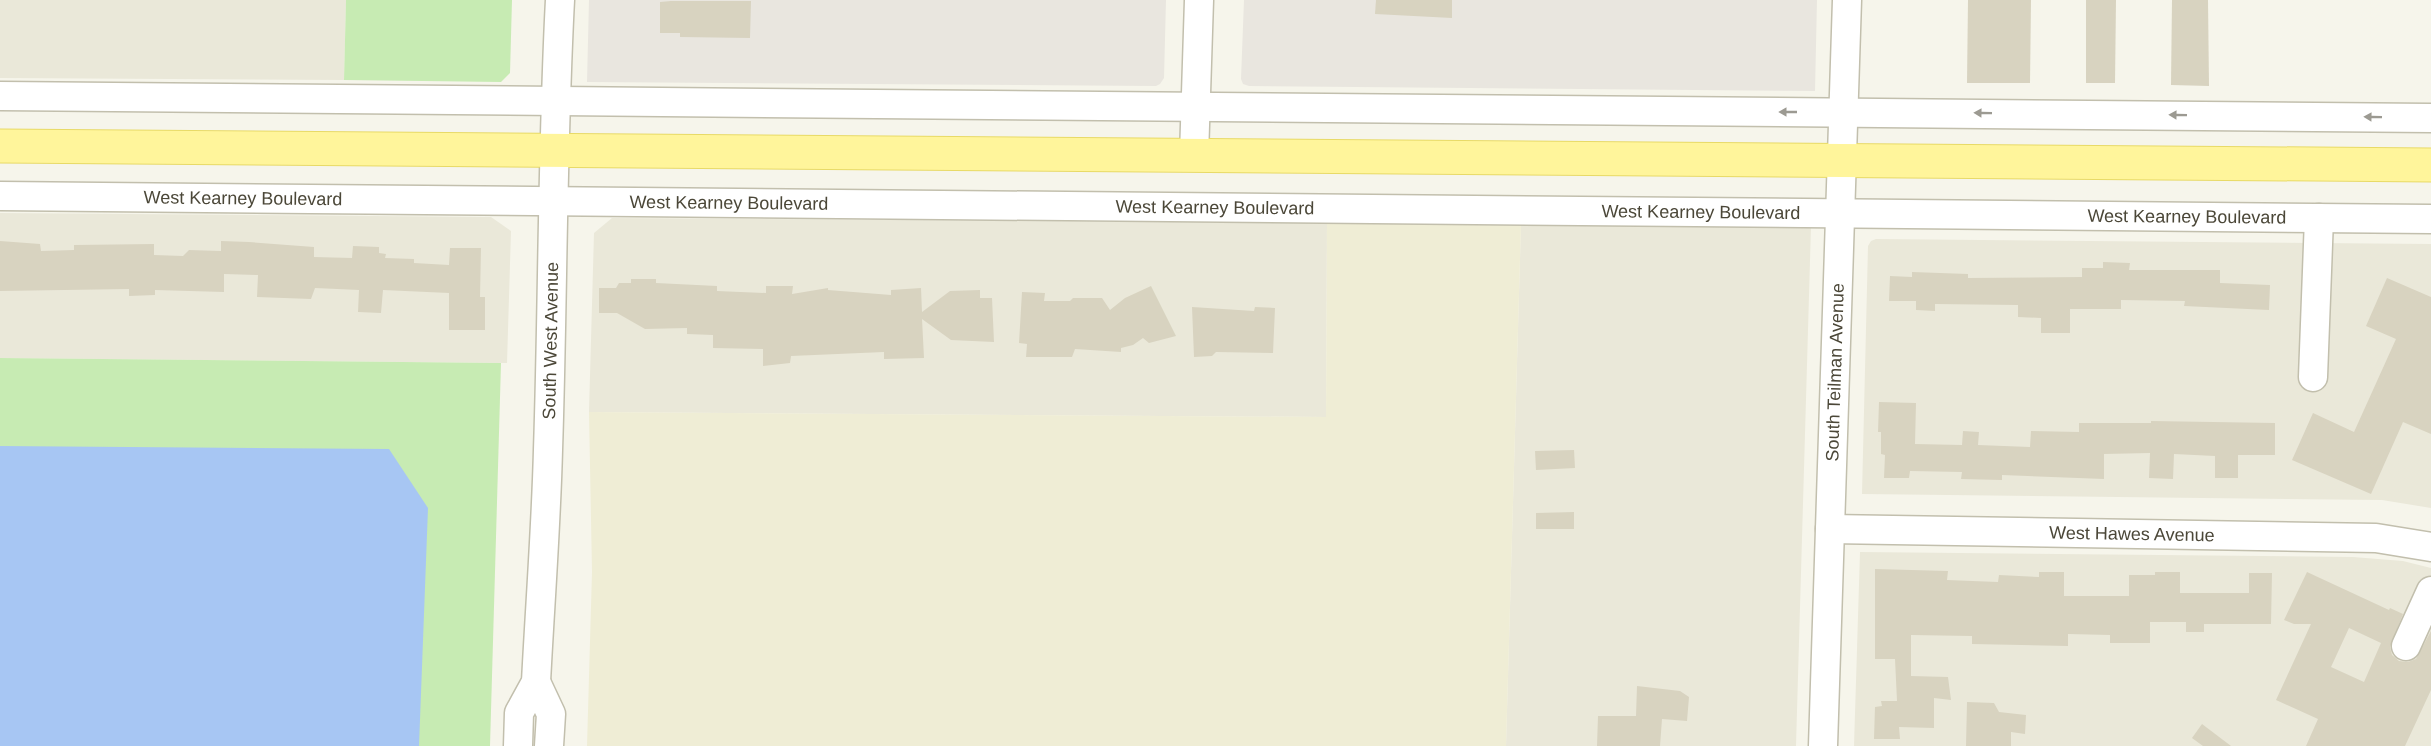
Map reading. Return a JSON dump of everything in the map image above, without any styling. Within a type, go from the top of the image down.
[{"type":"main road","points":[[0,146],[2431,165]]},
{"type":"street","name":"South West Avenue","points":[[518,746],[519,713],[536,682],[548,454],[555,201],[555,101],[560,0]]},
{"type":"street","points":[[1194,156],[1199,0]]},
{"type":"street","name":"South Teilman Avenue","points":[[1823,746],[1847,0]]},
{"type":"street","points":[[0,96],[2431,118]]},
{"type":"street","name":"West Kearney Boulevard","points":[[0,195],[2431,219]]},
{"type":"street","points":[[2313,377],[2319,218]]},
{"type":"street","name":"West Hawes Avenue","points":[[1830,529],[2376,538],[2431,547]]},
{"type":"street","points":[[2406,646],[2431,591]]},
{"type":"street","name":"South West Avenue","points":[[536,682],[551,714],[549,746]]},
{"type":"shaded area","points":[[0,0],[346,0],[344,80],[0,78]]},
{"type":"shaded area","points":[[589,0],[1166,0],[1164,78],[1156,86],[587,82]]},
{"type":"shaded area","points":[[1244,0],[1817,0],[1815,91],[1249,86],[1243,84],[1241,79]]},
{"type":"shaded area","points":[[0,213],[491,217],[511,231],[507,363],[0,358]]},
{"type":"shaded area","points":[[612,218],[1327,223],[1326,417],[589,412],[594,233]]},
{"type":"shaded area","points":[[1327,223],[1521,224],[1506,746],[587,746],[592,572],[589,412],[1326,417]]},
{"type":"shaded area","points":[[1521,224],[1811,226],[1796,746],[1506,746]]},
{"type":"shaded area","points":[[1876,239],[2431,244],[2431,508],[2382,500],[1862,494],[1868,246]]},
{"type":"shaded area","points":[[1860,552],[2353,557],[2403,561],[2431,568],[2431,746],[1854,746]]},
{"type":"green space","points":[[346,0],[512,0],[510,73],[501,82],[344,80]]},
{"type":"green space","points":[[0,358],[501,363],[490,746],[0,746]]},
{"type":"water","points":[[0,446],[389,449],[428,508],[419,746],[0,746]]},
{"type":"building","points":[[1376,0],[1452,0],[1452,18],[1375,14]]},
{"type":"building","points":[[1968,0],[2031,0],[2030,83],[1967,83]]},
{"type":"building","points":[[2086,0],[2116,0],[2115,83],[2086,83]]},
{"type":"building","points":[[2172,0],[2208,0],[2209,86],[2171,85]]},
{"type":"building","points":[[751,1],[750,38],[680,37],[680,33],[660,33],[660,2]]},
{"type":"building","points":[[0,241],[40,244],[41,251],[74,250],[74,245],[154,244],[154,255],[183,256],[189,250],[221,251],[221,241],[314,247],[314,257],[352,258],[353,246],[379,247],[379,253],[386,254],[385,258],[414,259],[414,263],[449,265],[450,248],[481,248],[480,297],[485,297],[485,330],[449,330],[449,293],[383,290],[381,313],[358,312],[359,290],[315,288],[311,299],[257,297],[258,275],[224,274],[224,292],[155,290],[155,295],[129,296],[129,289],[0,291]]},
{"type":"building","points":[[2103,262],[2130,263],[2129,270],[2220,270],[2220,283],[2270,285],[2269,310],[2184,306],[2185,301],[2121,300],[2121,309],[2070,309],[2070,333],[2041,333],[2041,318],[2018,317],[2018,305],[1935,304],[1935,311],[1916,310],[1916,301],[1889,301],[1890,276],[1912,277],[1912,272],[1968,274],[1968,278],[2082,277],[2082,268],[2103,268]]},
{"type":"building","points":[[2387,278],[2431,297],[2431,434],[2403,422],[2371,494],[2292,460],[2313,413],[2354,432],[2396,339],[2366,326]]},
{"type":"building","points":[[631,279],[656,279],[656,283],[717,286],[717,291],[766,293],[766,286],[793,286],[792,294],[828,288],[828,290],[891,295],[891,290],[921,288],[922,312],[950,291],[980,290],[980,298],[992,298],[994,342],[951,340],[922,319],[924,358],[884,359],[884,352],[791,356],[790,363],[763,366],[763,349],[713,348],[713,335],[687,334],[687,328],[645,329],[617,313],[599,313],[599,288],[616,288],[619,283],[631,283]]},
{"type":"building","points":[[1151,286],[1176,336],[1149,343],[1143,338],[1133,345],[1121,348],[1121,352],[1075,349],[1072,357],[1026,357],[1027,344],[1019,343],[1022,292],[1045,293],[1044,301],[1102,298],[1110,310],[1125,298]]},
{"type":"building","points":[[1192,307],[1254,311],[1255,307],[1275,308],[1273,353],[1216,352],[1212,356],[1194,357]]},
{"type":"building","points":[[1879,402],[1916,403],[1915,444],[1962,445],[1963,431],[1979,432],[1978,445],[2030,447],[2031,431],[2079,432],[2079,423],[2151,423],[2151,421],[2275,423],[2275,455],[2238,455],[2238,478],[2215,478],[2215,456],[2174,454],[2173,479],[2149,478],[2150,453],[2104,454],[2104,479],[2002,475],[2002,480],[1961,479],[1962,472],[1910,471],[1909,478],[1884,478],[1885,455],[1881,454],[1881,432],[1878,432]]},
{"type":"building","points":[[1574,450],[1575,468],[1536,470],[1535,451]]},
{"type":"building","points":[[1574,512],[1574,529],[1536,529],[1536,513]]},
{"type":"building","points":[[1875,569],[1948,571],[1947,580],[1998,582],[1999,575],[2039,577],[2039,572],[2064,572],[2064,596],[2129,596],[2129,575],[2155,575],[2155,572],[2180,572],[2180,593],[2249,593],[2249,573],[2272,573],[2271,624],[2204,624],[2204,632],[2186,632],[2186,622],[2150,622],[2150,643],[2110,643],[2110,635],[2068,634],[2068,646],[1972,644],[1972,636],[1911,635],[1911,676],[1948,677],[1951,700],[1934,698],[1934,728],[1899,727],[1900,739],[1874,739],[1875,707],[1882,706],[1881,701],[1897,701],[1895,659],[1875,659]]},
{"type":"building","points":[[2307,572],[2389,610],[2390,608],[2403,614],[2390,647],[2392,655],[2399,661],[2408,662],[2416,659],[2431,631],[2431,690],[2405,746],[2306,746],[2318,719],[2276,700],[2311,624],[2294,624],[2284,620]],"holes":[[[2349,628],[2381,643],[2364,682],[2331,667]]]},
{"type":"building","points":[[1637,686],[1680,691],[1689,697],[1687,721],[1662,719],[1660,746],[1597,746],[1598,716],[1636,716]]},
{"type":"building","points":[[1967,702],[1994,703],[1999,712],[2026,715],[2025,734],[2011,732],[2011,746],[1966,746]]},
{"type":"building","points":[[2202,724],[2231,746],[2203,746],[2192,738]]}]
